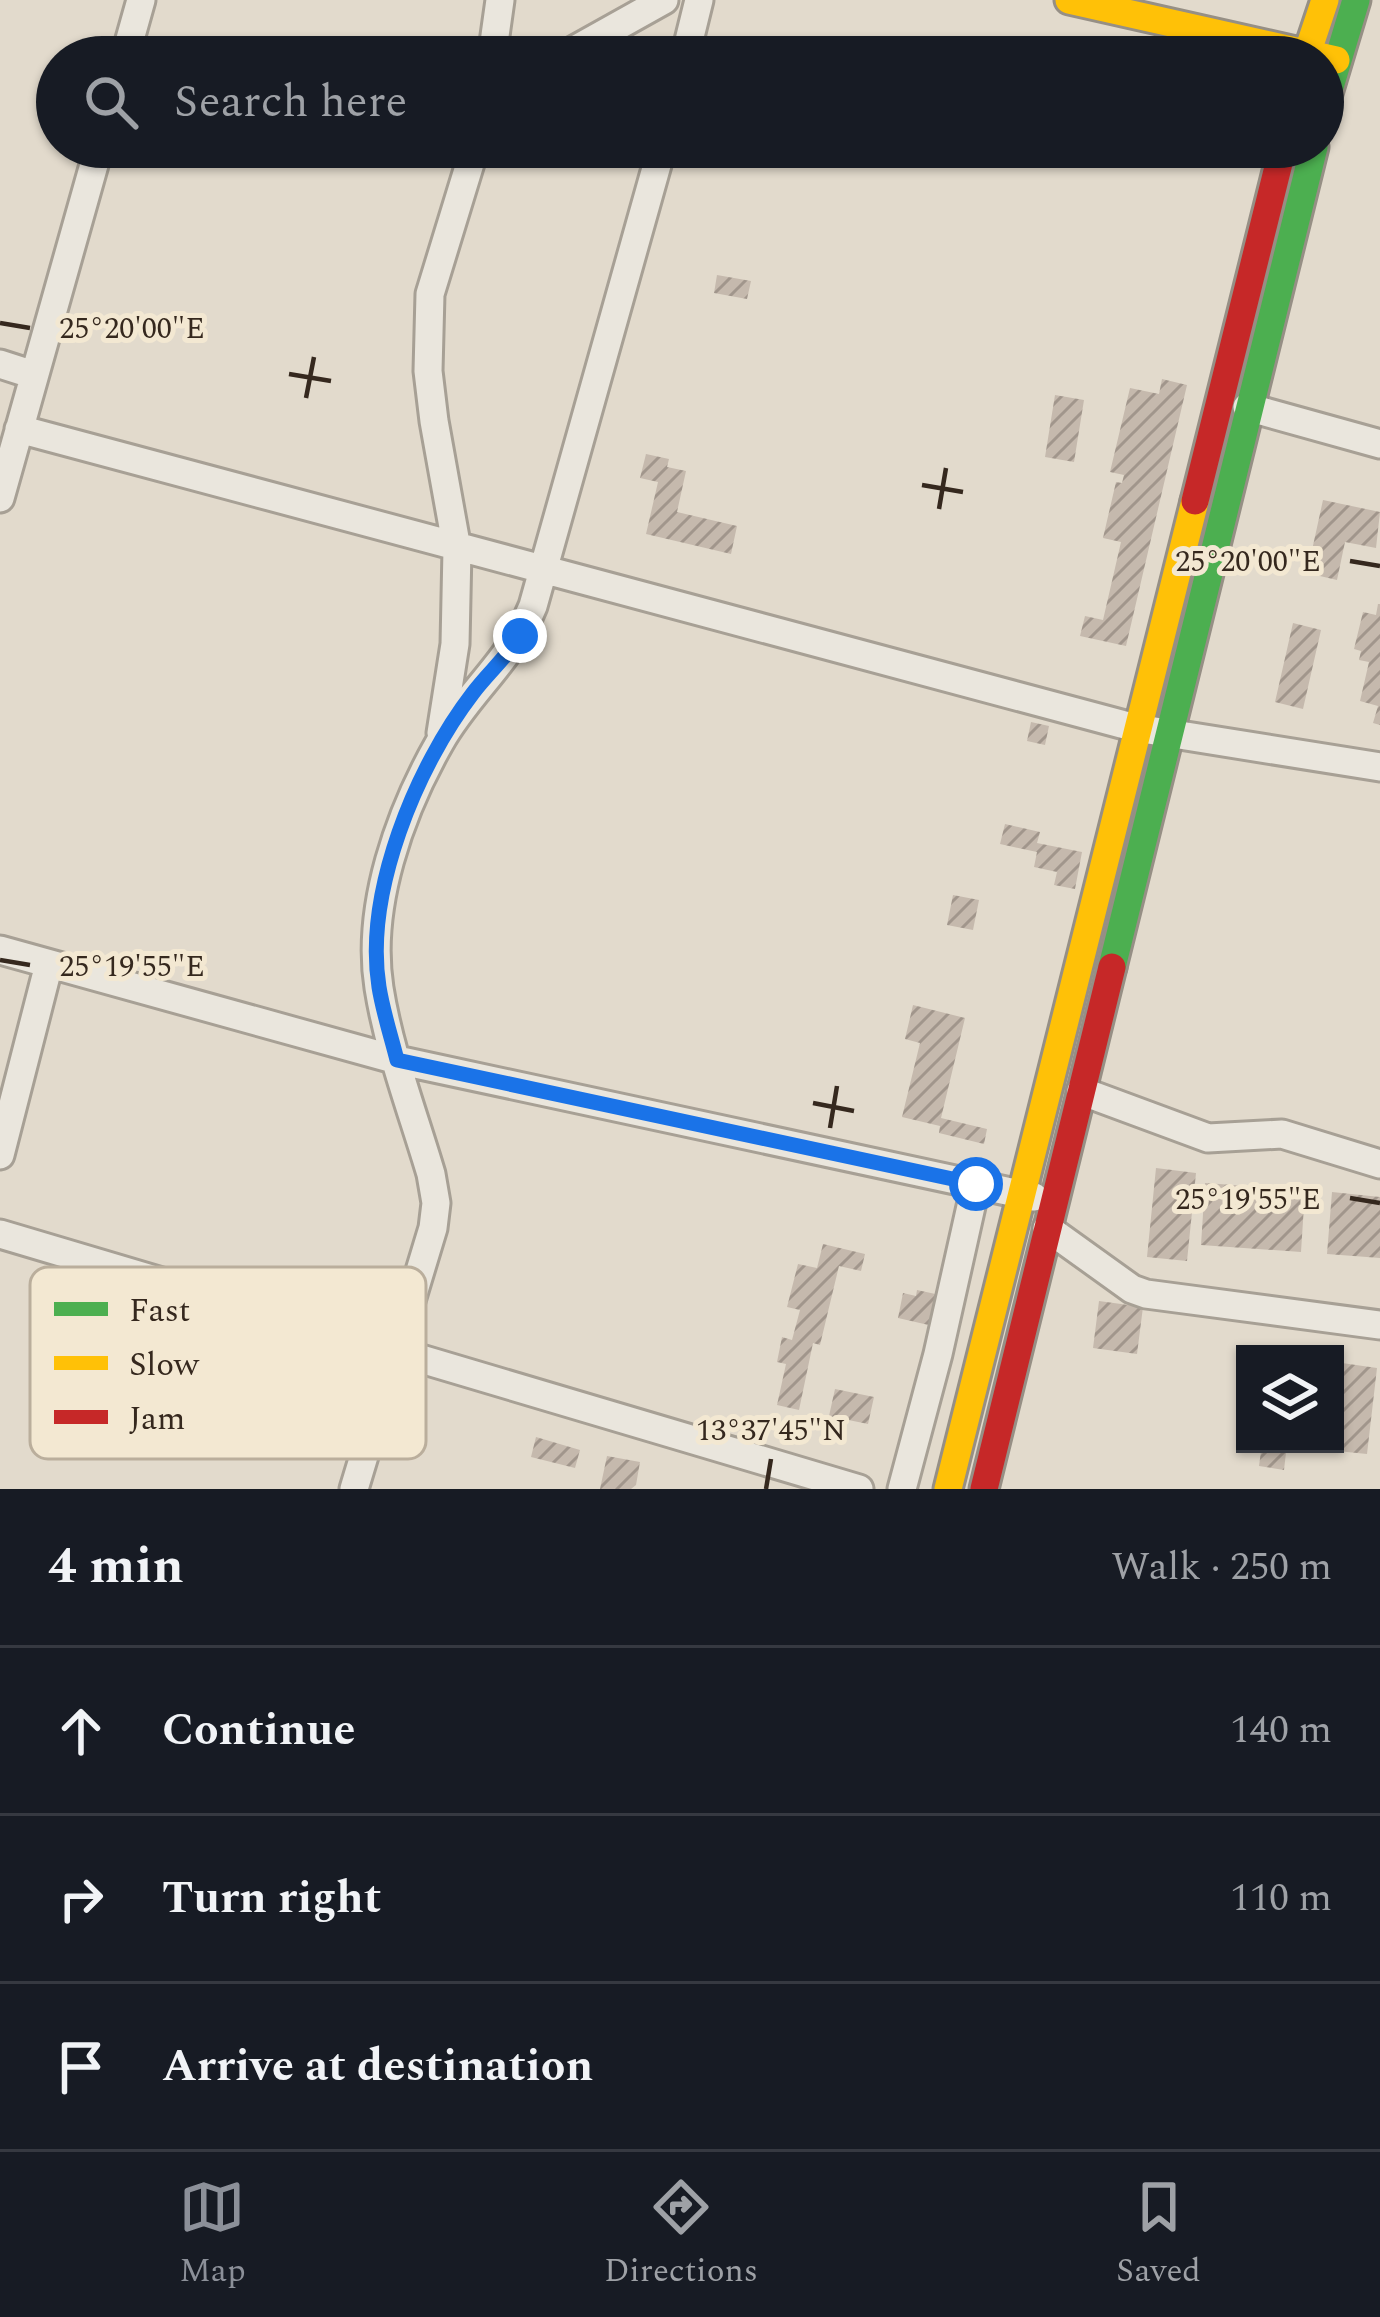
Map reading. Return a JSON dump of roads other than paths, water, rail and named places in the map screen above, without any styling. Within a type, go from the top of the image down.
[{"type":"street","points":[[131,36],[141,0]]},
{"type":"street","points":[[495,36],[500,0]]},
{"type":"street","points":[[600,36],[664,0]]},
{"type":"street","points":[[690,36],[699,0]]},
{"type":"street","points":[[1069,0],[1224,36]]},
{"type":"street","points":[[1313,36],[1325,0]]},
{"type":"street","points":[[1344,36],[1356,0]]},
{"type":"street","points":[[0,499],[93,168]]},
{"type":"street","points":[[439,743],[455,644],[457,549],[428,371],[430,294],[469,168]]},
{"type":"street","points":[[421,1267],[436,1203],[378,985],[379,916],[394,843],[439,743],[520,636],[657,168]]},
{"type":"street","points":[[950,1489],[1278,168]]},
{"type":"street","points":[[984,1489],[1246,407],[1309,168]]},
{"type":"street","points":[[0,364],[34,375]]},
{"type":"street","points":[[1246,407],[1380,444]]},
{"type":"street","points":[[19,429],[1136,728],[1380,767]]},
{"type":"street","points":[[0,950],[397,1060],[1022,1194],[1132,1289],[1380,1325]]},
{"type":"street","points":[[0,1155],[49,964]]},
{"type":"street","points":[[1081,1091],[1208,1138],[1258,1132],[1282,1135],[1380,1164]]},
{"type":"street","points":[[902,1489],[976,1184]]},
{"type":"street","points":[[0,1234],[110,1267]]},
{"type":"street","points":[[938,1354],[980,1364]]},
{"type":"street","points":[[426,1362],[859,1489]]},
{"type":"street","points":[[354,1489],[363,1459]]}]
